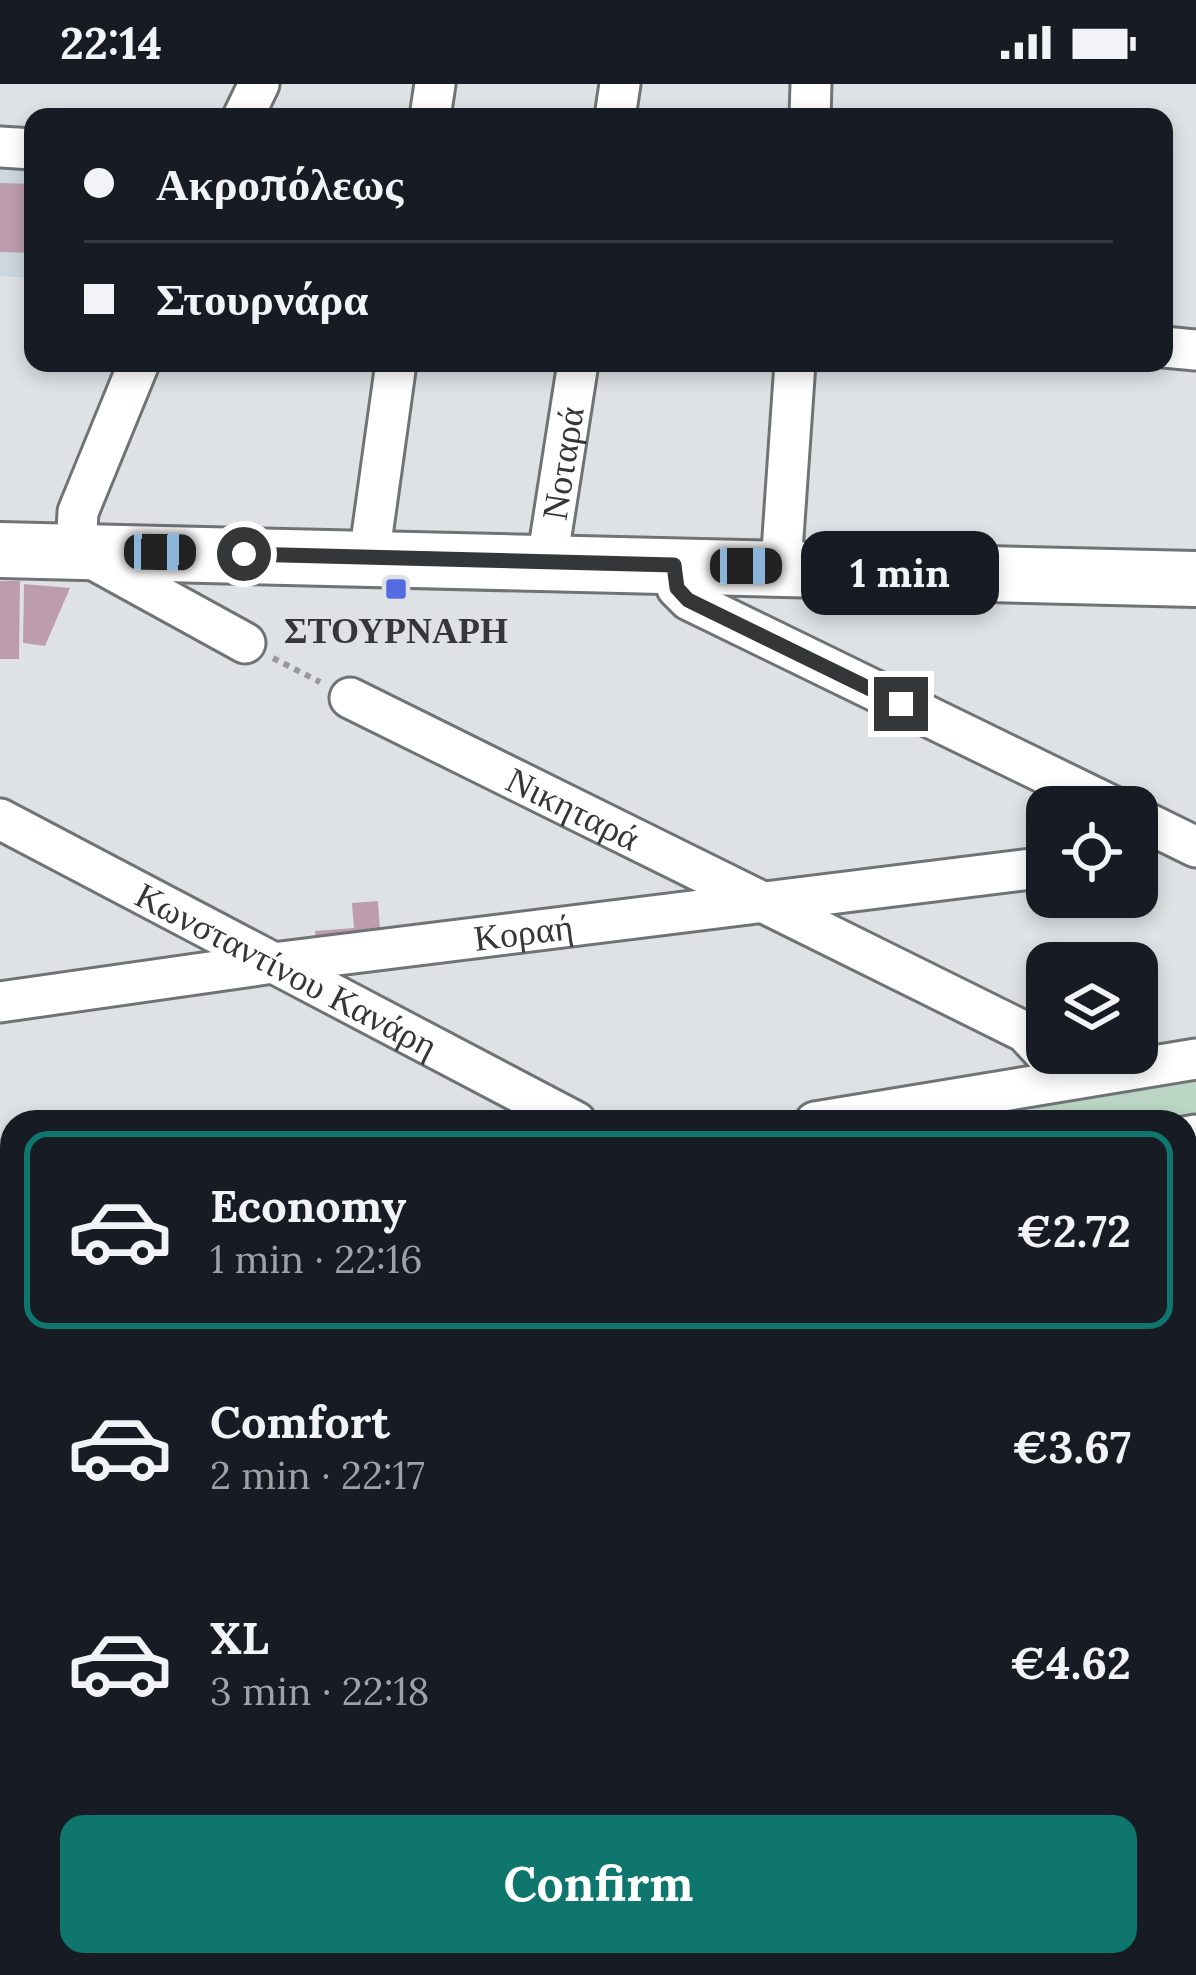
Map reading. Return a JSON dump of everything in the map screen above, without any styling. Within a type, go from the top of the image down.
[{"type":"street","points":[[76,550],[78,512],[135,372]]},
{"type":"street","points":[[369,557],[395,372]]},
{"type":"street","name":"Νοταρά","points":[[548,561],[577,372]]},
{"type":"street","points":[[782,566],[794,372]]},
{"type":"street","points":[[0,550],[1196,579]]},
{"type":"street","points":[[76,550],[245,643]]},
{"type":"street","points":[[674,565],[677,588],[688,600],[1071,786]]},
{"type":"street","name":"Νικηταρά","points":[[350,698],[1025,1032],[1049,1058],[1054,1079]]},
{"type":"street","name":"Κωνσταντίνου Κανάρη","points":[[0,819],[553,1110]]},
{"type":"street","points":[[1158,829],[1196,848]]},
{"type":"street","points":[[1158,853],[1196,848]]},
{"type":"street","name":"Κοραή","points":[[0,1002],[273,963],[1026,870]]},
{"type":"street","points":[[964,1109],[1054,1079],[1196,1059]]},
{"type":"path","points":[[245,643],[350,698]]},
{"type":"shaded area","points":[[0,167],[24,168],[24,277],[0,276]]},
{"type":"green space","points":[[1196,1082],[1196,1110],[1030,1110],[1037,1104]]},
{"type":"building","points":[[0,183],[24,184],[24,253],[0,252]]},
{"type":"building","points":[[0,581],[20,581],[19,659],[0,659]]},
{"type":"building","points":[[24,584],[70,588],[45,646],[23,643]]},
{"type":"building","points":[[378,901],[381,946],[317,952],[315,931],[354,928],[352,903]]},
{"type":"place","name":"ΣΤΟΥΡΝΑΡΗ","points":[[396,589]]},
{"type":"route","points":[[244,554],[674,565],[677,588],[688,600],[901,704]]}]
